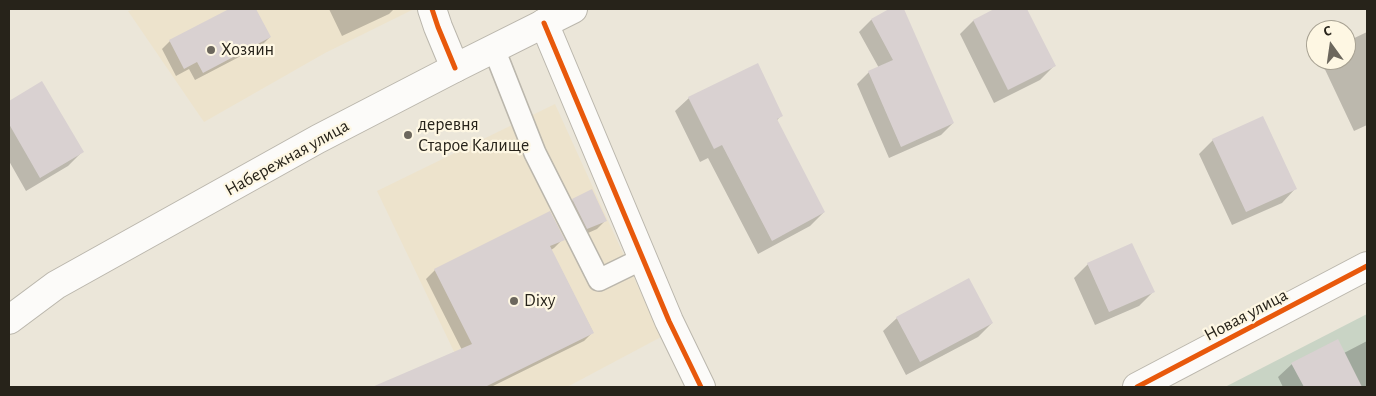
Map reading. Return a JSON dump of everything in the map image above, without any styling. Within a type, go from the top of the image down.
[{"type":"street","points":[[432,9],[455,68]]},
{"type":"street","name":"Набережная улица","points":[[9,320],[56,285],[318,139],[574,9]]},
{"type":"street","points":[[544,23],[642,259],[701,387]]},
{"type":"street","name":"Новая улица","points":[[1137,387],[1367,266]]},
{"type":"lane","points":[[494,49],[535,153],[599,280],[642,259]]},
{"type":"shaded area","points":[[136,9],[414,9],[325,53],[204,122],[128,11]]},
{"type":"shaded area","points":[[555,104],[661,337],[567,387],[471,387],[377,191]]},
{"type":"green space","points":[[1367,314],[1367,387],[1225,387]]},
{"type":"building","name":"Хозяин","points":[[229,9],[256,9],[271,37],[203,73],[197,62],[184,69],[169,40]]},
{"type":"building","points":[[889,9],[904,9],[954,123],[901,147],[868,71],[893,60],[871,19]]},
{"type":"building","points":[[994,9],[1027,9],[1056,66],[1008,90],[973,20]]},
{"type":"building","points":[[758,63],[783,116],[777,119],[825,212],[772,241],[722,145],[714,149],[688,97]]},
{"type":"building","points":[[42,81],[84,152],[40,178],[9,124],[9,101]]},
{"type":"building","points":[[1263,116],[1297,189],[1246,212],[1212,139]]},
{"type":"building","points":[[592,189],[607,221],[587,229],[572,199]]},
{"type":"building","name":"Dixy","points":[[550,211],[565,240],[550,246],[594,333],[485,387],[372,387],[472,344],[434,269]]},
{"type":"building","points":[[1132,243],[1155,292],[1109,312],[1087,263]]},
{"type":"building","points":[[969,278],[993,323],[920,362],[896,317]]},
{"type":"building","points":[[1338,339],[1362,387],[1304,387],[1291,363]]},
{"type":"cycle path","points":[[432,9],[455,68]]},
{"type":"cycle path","points":[[544,23],[669,321],[701,387]]},
{"type":"cycle path","points":[[1137,387],[1367,266]]},
{"type":"place","name":"Хозяин","points":[[211,50]]},
{"type":"place","name":"деревня Старое Калище","points":[[408,135]]},
{"type":"place","name":"Dixy","points":[[514,301]]}]
